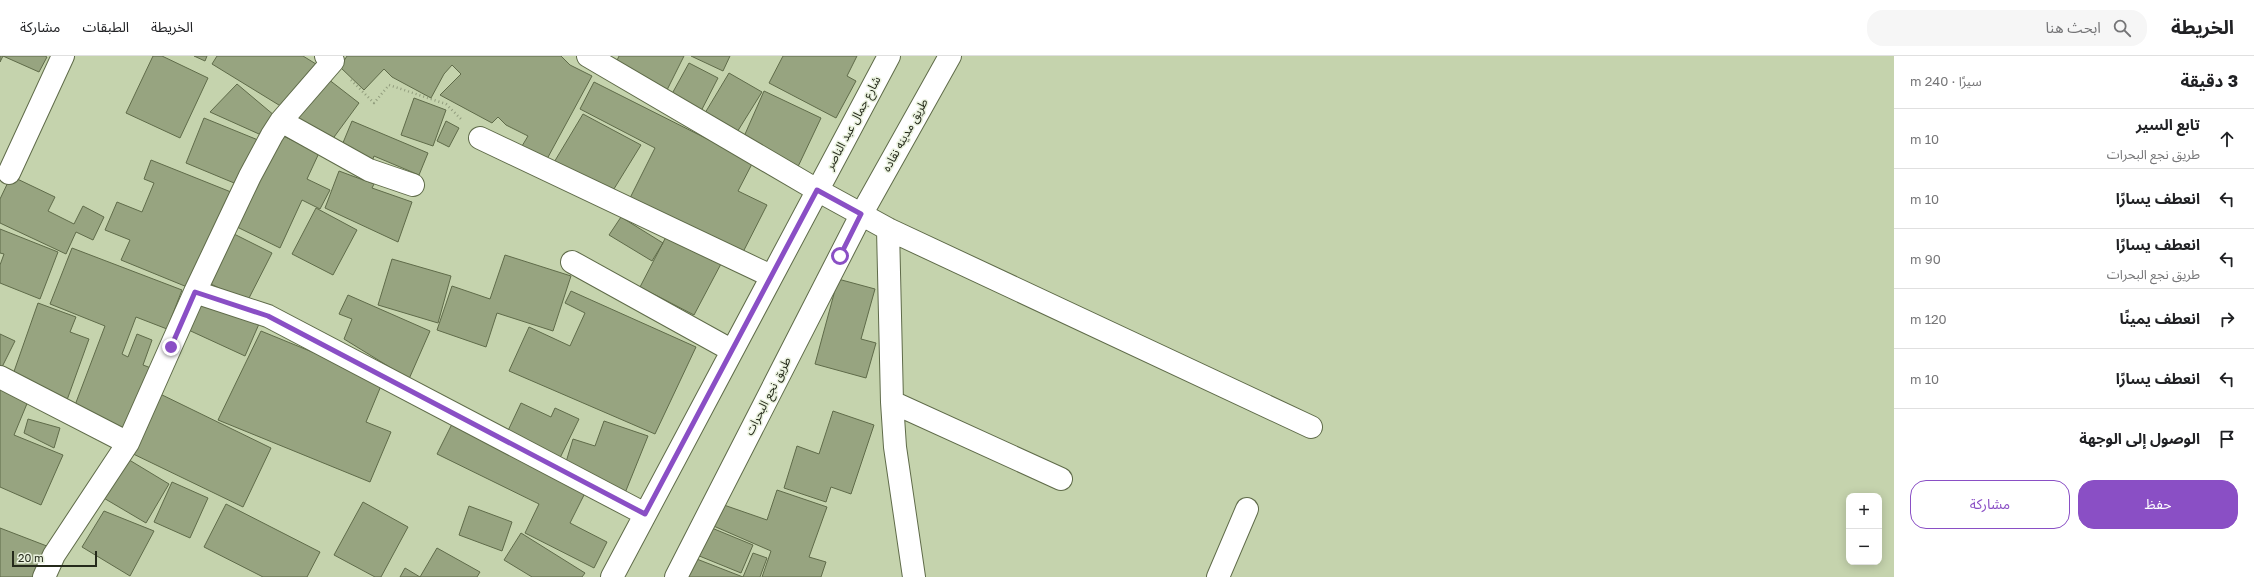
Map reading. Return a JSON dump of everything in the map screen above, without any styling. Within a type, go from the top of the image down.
[{"type":"street","points":[[8,160],[63,56]]},
{"type":"street","points":[[588,56],[817,190],[888,229],[1311,427]]},
{"type":"street","name":"شارع جمال عبد الناصر","points":[[817,190],[889,56]]},
{"type":"street","name":"طريق مدينه نقاده","points":[[861,214],[950,56]]},
{"type":"street","points":[[44,577],[54,555],[128,443],[195,292],[250,176],[281,121],[329,59]]},
{"type":"street","points":[[281,121],[368,170],[414,184]]},
{"type":"street","points":[[480,138],[771,276]]},
{"type":"street","points":[[612,577],[817,190]]},
{"type":"street","name":"طريق نجع البحرات","points":[[676,577],[861,214]]},
{"type":"street","points":[[888,229],[892,402],[899,480],[914,577]]},
{"type":"street","points":[[572,262],[731,350]]},
{"type":"street","points":[[195,292],[268,316],[645,514]]},
{"type":"street","points":[[0,377],[128,443]]},
{"type":"street","points":[[892,402],[1061,479]]},
{"type":"street","points":[[1218,577],[1247,509]]},
{"type":"path","points":[[329,59],[374,103],[389,85],[446,104],[480,138]]},
{"type":"building","points":[[3,56],[45,56],[47,57],[39,72]]},
{"type":"building","points":[[153,56],[162,56],[208,78],[180,138],[126,113]]},
{"type":"building","points":[[194,56],[207,56],[205,61]]},
{"type":"building","points":[[217,56],[303,56],[316,64],[287,110],[212,64]]},
{"type":"building","points":[[347,56],[561,56],[570,65],[592,76],[547,159],[522,146],[528,136],[506,125],[498,117],[492,123],[440,95],[461,74],[452,65],[444,74],[431,98],[392,77],[384,69],[364,90],[340,67]]},
{"type":"building","points":[[619,56],[684,56],[666,92],[614,67]]},
{"type":"building","points":[[691,56],[730,56],[723,71]]},
{"type":"building","points":[[783,56],[857,56],[847,76],[856,81],[836,118],[769,83]]},
{"type":"building","points":[[689,63],[718,78],[698,117],[668,101]]},
{"type":"building","points":[[729,73],[762,92],[734,137],[702,118]]},
{"type":"building","points":[[328,79],[359,103],[326,148],[297,119]]},
{"type":"building","points":[[594,82],[753,162],[738,191],[767,205],[740,258],[628,202],[655,148],[580,109]]},
{"type":"building","points":[[237,84],[275,116],[259,134],[210,112]]},
{"type":"building","points":[[764,91],[821,118],[795,173],[742,141]]},
{"type":"building","points":[[414,98],[446,110],[433,146],[401,135]]},
{"type":"building","points":[[583,114],[641,145],[609,197],[553,164]]},
{"type":"building","points":[[204,118],[258,140],[239,185],[186,163]]},
{"type":"building","points":[[352,121],[428,153],[419,175],[374,156],[369,170],[340,150]]},
{"type":"building","points":[[446,121],[459,128],[449,147],[437,141]]},
{"type":"building","points":[[277,133],[319,153],[307,179],[330,190],[320,209],[302,200],[280,248],[233,225]]},
{"type":"building","points":[[151,160],[231,192],[192,289],[121,260],[130,240],[105,230],[117,202],[142,212],[154,183],[144,179]]},
{"type":"building","points":[[339,171],[374,184],[372,188],[412,202],[398,242],[325,208]]},
{"type":"building","points":[[11,176],[55,197],[48,211],[74,224],[83,206],[104,217],[93,240],[76,232],[66,254],[0,223],[0,199]]},
{"type":"building","points":[[316,208],[357,230],[333,275],[292,254]]},
{"type":"building","points":[[621,217],[663,243],[652,261],[609,235]]},
{"type":"building","points":[[0,229],[58,252],[40,299],[0,283],[0,265],[4,254],[0,253]]},
{"type":"building","points":[[228,231],[272,253],[247,302],[203,280]]},
{"type":"building","points":[[668,233],[722,262],[694,315],[640,287]]},
{"type":"building","points":[[72,248],[182,290],[167,329],[136,317],[122,354],[128,357],[137,334],[152,340],[143,365],[151,368],[126,434],[72,413],[105,326],[50,304]]},
{"type":"building","points":[[505,255],[571,276],[553,331],[497,313],[486,347],[437,330],[452,286],[490,299]]},
{"type":"building","points":[[392,259],[451,276],[438,323],[378,305]]},
{"type":"building","points":[[838,279],[875,289],[861,339],[876,343],[866,378],[815,364]]},
{"type":"building","points":[[571,291],[696,347],[655,434],[509,371],[529,327],[570,346],[585,313],[565,303]]},
{"type":"building","points":[[348,295],[430,331],[409,379],[344,339],[352,319],[339,314]]},
{"type":"building","points":[[197,296],[259,324],[245,356],[182,327]]},
{"type":"building","points":[[38,303],[76,317],[70,332],[89,339],[67,400],[11,380]]},
{"type":"building","points":[[261,331],[383,381],[366,422],[391,432],[370,482],[218,420]]},
{"type":"building","points":[[0,334],[15,341],[0,371]]},
{"type":"building","points":[[0,381],[31,394],[14,435],[63,455],[41,505],[0,487]]},
{"type":"building","points":[[154,391],[271,448],[243,507],[125,450]]},
{"type":"building","points":[[521,403],[551,417],[555,408],[579,419],[558,462],[505,437]]},
{"type":"building","points":[[833,411],[874,425],[851,494],[831,487],[826,502],[784,488],[797,446],[819,454]]},
{"type":"building","points":[[28,419],[60,428],[54,448],[24,433]]},
{"type":"building","points":[[604,421],[648,436],[625,493],[566,462],[573,439],[595,446]]},
{"type":"building","points":[[453,422],[587,489],[570,523],[607,542],[594,568],[525,533],[539,504],[437,454]]},
{"type":"building","points":[[126,458],[169,484],[146,523],[102,497]]},
{"type":"building","points":[[172,482],[208,498],[190,538],[154,522]]},
{"type":"building","points":[[777,490],[827,507],[809,557],[826,562],[821,577],[762,577],[771,551],[709,524],[721,504],[767,520]]},
{"type":"building","points":[[363,502],[408,527],[381,577],[375,577],[334,555]]},
{"type":"building","points":[[226,504],[320,552],[307,577],[263,577],[204,547]]},
{"type":"building","points":[[469,506],[512,522],[502,551],[459,535]]},
{"type":"building","points":[[104,511],[154,531],[130,576],[82,547]]},
{"type":"building","points":[[707,526],[753,545],[741,573],[692,553]]},
{"type":"building","points":[[0,528],[52,548],[39,577],[0,577]]},
{"type":"building","points":[[521,533],[585,573],[582,577],[532,577],[504,560]]},
{"type":"building","points":[[437,548],[480,572],[477,577],[420,577]]},
{"type":"building","points":[[753,553],[767,558],[760,577],[743,577]]},
{"type":"building","points":[[689,556],[743,577],[681,577]]},
{"type":"building","points":[[405,568],[420,577],[400,577]]},
{"type":"route","points":[[171,347],[195,292],[268,316],[645,514],[817,190],[861,214],[840,256]]}]
